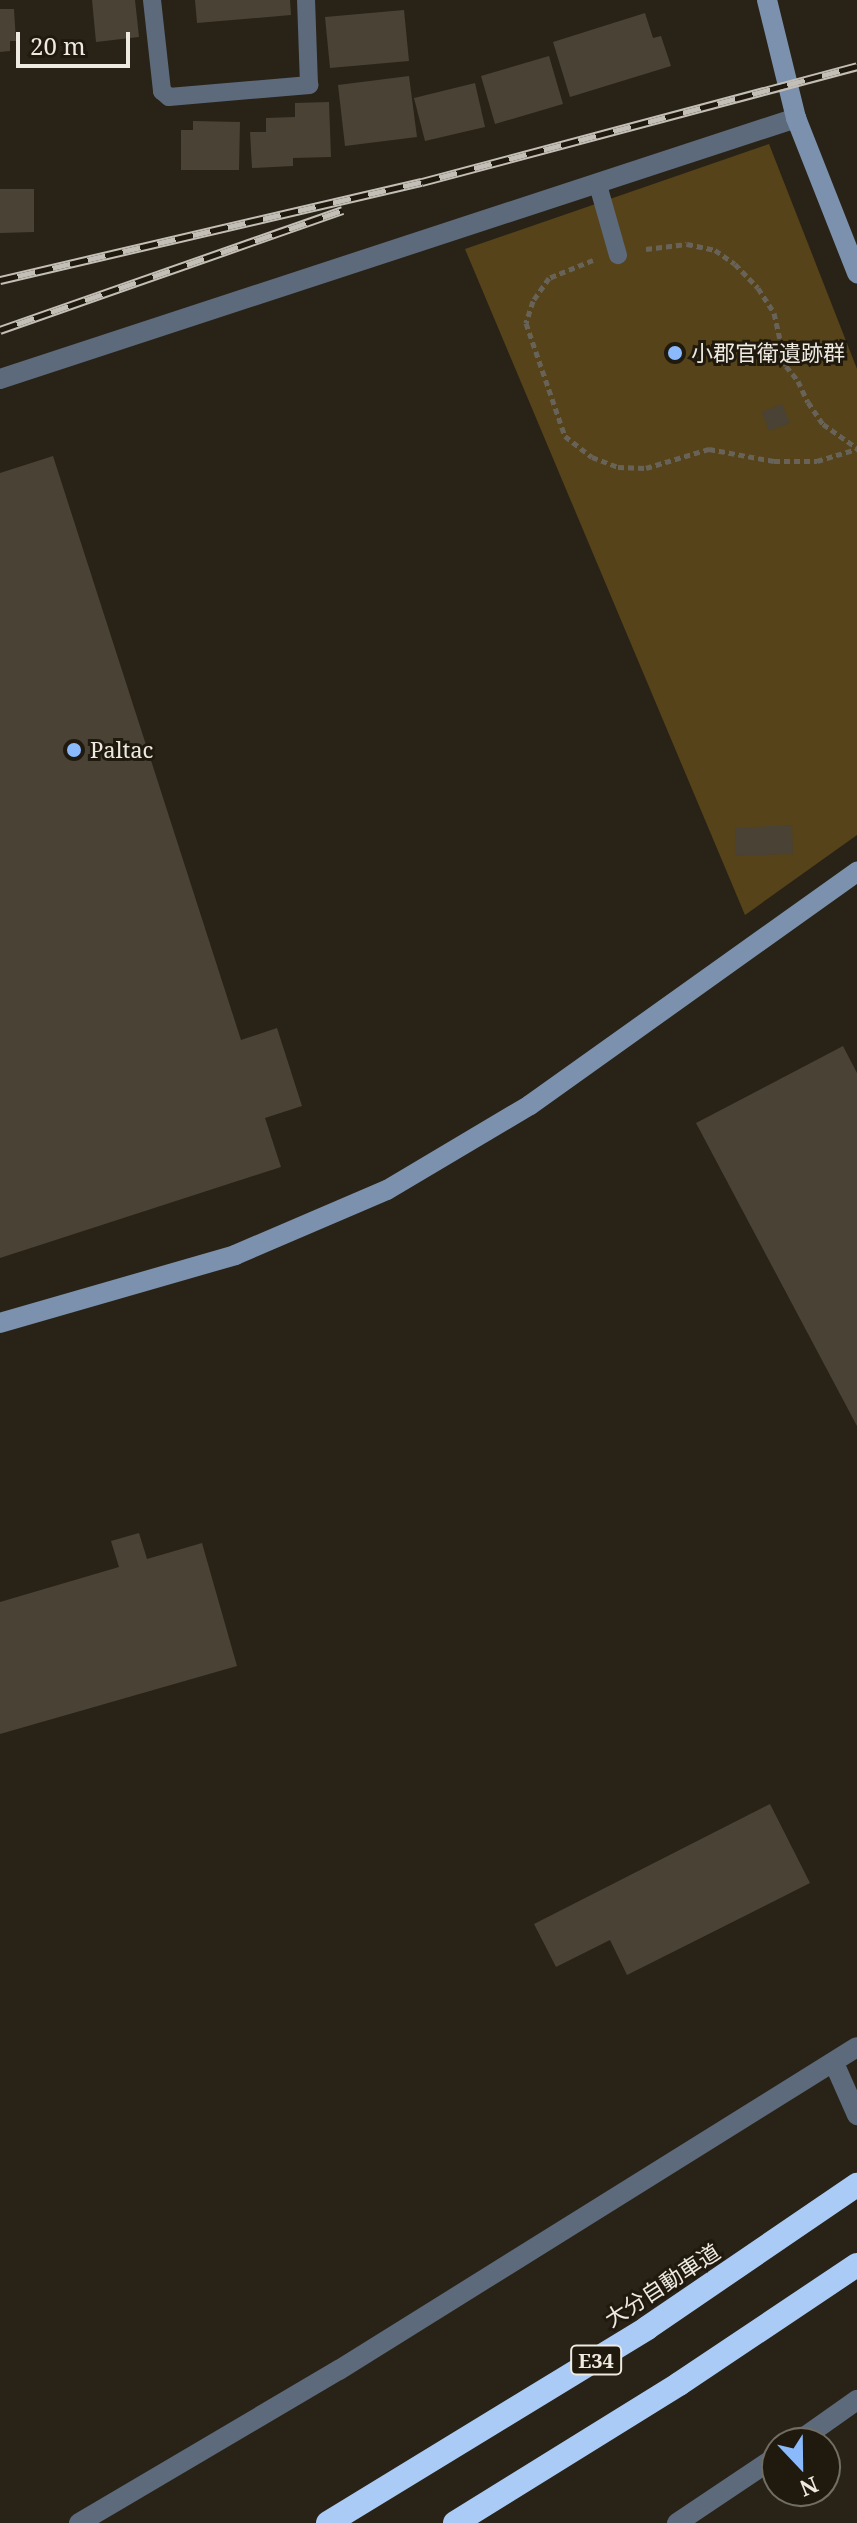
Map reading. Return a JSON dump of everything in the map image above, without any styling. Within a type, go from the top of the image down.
[{"type":"highway","name":"大分自動車道","points":[[328,2523],[647,2328],[857,2185]]},
{"type":"highway","points":[[455,2523],[679,2384],[857,2265]]},
{"type":"street","points":[[767,0],[796,118],[857,273]]},
{"type":"street","points":[[0,379],[796,118]]},
{"type":"street","points":[[0,1323],[235,1255],[387,1190],[530,1105],[857,872]]},
{"type":"street","points":[[79,2523],[339,2370],[857,2047]]},
{"type":"street","points":[[834,2063],[857,2115]]},
{"type":"street","points":[[819,2427],[857,2400]]},
{"type":"street","points":[[677,2523],[761,2467]]},
{"type":"lane","points":[[152,0],[162,91],[169,97],[309,85],[306,0]]},
{"type":"lane","points":[[598,185],[618,255]]},
{"type":"path","points":[[687,244],[715,250],[735,264],[758,288],[774,313],[786,366],[823,424],[857,448],[817,461],[774,461],[709,449],[646,468],[618,467],[592,457],[565,436],[526,323],[533,301],[549,278],[576,264],[687,244]]},
{"type":"shaded area","points":[[769,144],[857,369],[857,835],[745,915],[465,249]]},
{"type":"building","points":[[92,0],[135,0],[139,37],[96,42]]},
{"type":"building","points":[[195,0],[290,0],[291,15],[197,23]]},
{"type":"building","points":[[0,9],[14,9],[16,41],[10,41],[10,51],[0,52]]},
{"type":"building","points":[[404,10],[409,61],[330,68],[325,17]]},
{"type":"building","points":[[645,13],[653,38],[661,36],[671,66],[570,97],[553,42]]},
{"type":"building","points":[[549,56],[563,104],[495,124],[481,76]]},
{"type":"building","points":[[409,76],[417,137],[345,146],[338,85]]},
{"type":"building","points":[[475,83],[485,127],[425,141],[414,98]]},
{"type":"building","points":[[329,102],[331,157],[293,158],[293,166],[252,168],[250,132],[266,132],[266,118],[295,117],[295,103]]},
{"type":"building","points":[[193,121],[240,122],[239,170],[181,170],[181,130],[193,130]]},
{"type":"building","points":[[0,189],[34,189],[34,232],[0,233]]},
{"type":"building","points":[[782,404],[790,423],[769,431],[762,412]]},
{"type":"building","name":"Paltac","points":[[53,456],[241,1040],[277,1028],[302,1106],[265,1118],[281,1167],[0,1258],[0,473]]},
{"type":"building","points":[[792,825],[793,854],[736,856],[735,828]]},
{"type":"building","points":[[843,1046],[857,1073],[857,1426],[696,1123]]},
{"type":"building","points":[[139,1533],[147,1559],[202,1543],[237,1666],[0,1734],[0,1602],[119,1567],[111,1541]]},
{"type":"building","points":[[770,1804],[810,1883],[627,1975],[610,1940],[556,1967],[534,1924]]},
{"type":"railway","points":[[0,280],[422,182],[857,66]]},
{"type":"railway","points":[[0,330],[343,210]]},
{"type":"place","name":"小郡官衛遺跡群","points":[[675,353]]},
{"type":"place","name":"Paltac","points":[[74,750]]}]
